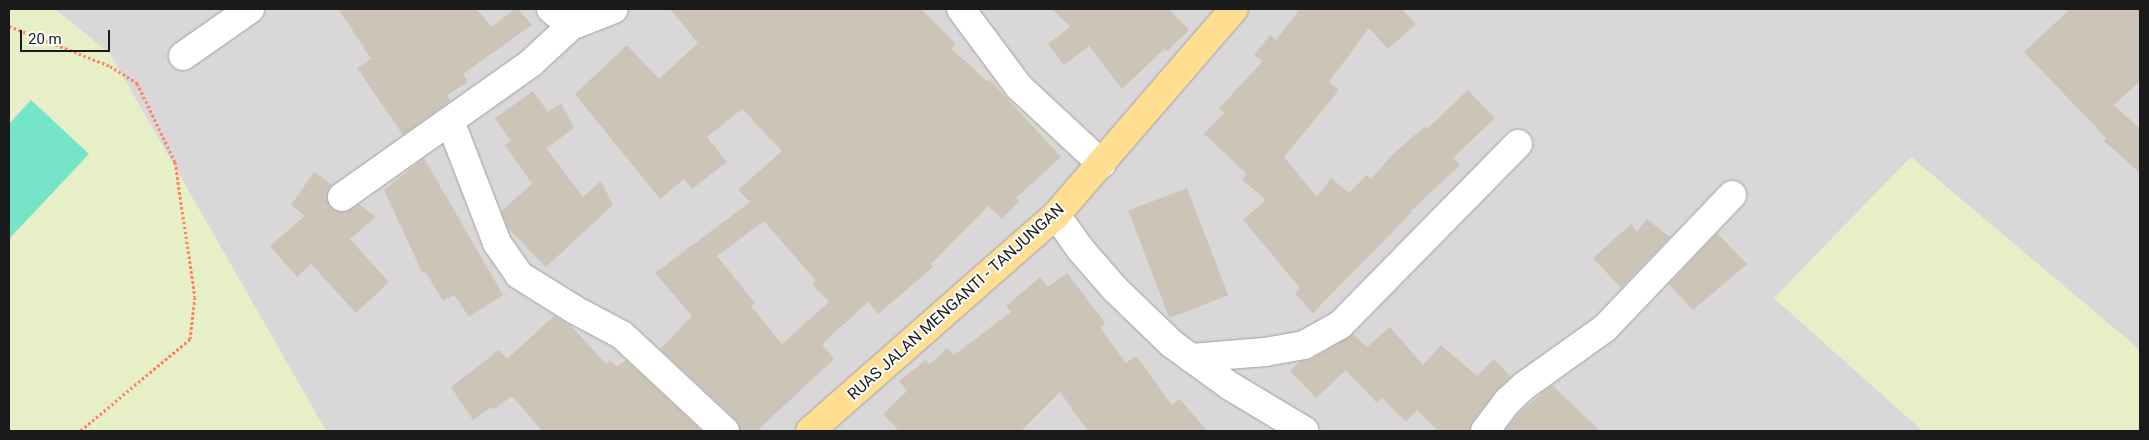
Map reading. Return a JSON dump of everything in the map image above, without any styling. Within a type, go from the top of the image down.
[{"type":"main road","name":"RUAS JALAN MENGANTI - TANJUNGAN","points":[[810,431],[1056,215],[1234,9]]},
{"type":"street","points":[[183,56],[250,9]]},
{"type":"street","points":[[342,197],[531,64],[561,17],[614,9]]},
{"type":"street","points":[[961,9],[1019,87],[1102,164]]},
{"type":"street","points":[[450,121],[497,243],[519,275],[575,310],[622,335],[726,431]]},
{"type":"street","points":[[1192,358],[1265,352],[1304,345],[1340,326],[1518,144]]},
{"type":"street","points":[[1484,431],[1508,400],[1524,386],[1605,328],[1732,195]]},
{"type":"street","points":[[1056,215],[1081,250],[1115,289],[1172,344],[1230,386],[1305,431]]},
{"type":"path","points":[[9,26],[110,66],[138,83],[175,162],[195,297],[190,339],[80,431]]},
{"type":"shaded area","points":[[55,9],[2140,9],[2140,350],[1911,157],[1774,298],[1923,431],[326,431],[110,54]]},
{"type":"green space","points":[[9,9],[55,9],[110,54],[326,431],[9,431]]},
{"type":"green space","points":[[31,100],[89,154],[9,239],[9,124]]},
{"type":"green space","points":[[1911,157],[2140,350],[2140,431],[1923,431],[1774,298]]},
{"type":"building","points":[[339,9],[476,9],[492,27],[514,9],[518,9],[532,25],[463,74],[468,82],[447,95],[450,101],[403,135],[357,68],[371,59]]},
{"type":"building","points":[[670,9],[921,9],[956,44],[951,48],[988,82],[990,80],[1061,157],[1016,198],[1019,201],[1002,219],[988,206],[931,264],[933,267],[878,314],[868,302],[822,344],[834,359],[757,431],[740,431],[736,420],[660,349],[692,316],[655,273],[750,202],[738,190],[782,151],[742,109],[707,137],[727,162],[692,189],[684,179],[660,199],[575,94],[627,45],[659,79],[698,43]],"holes":[[[764,221],[816,281],[812,284],[829,302],[782,344],[751,306],[755,303],[717,256]]]},
{"type":"building","points":[[1052,9],[1169,9],[1189,30],[1167,51],[1164,49],[1122,89],[1089,46],[1064,65],[1048,44],[1070,27]]},
{"type":"building","points":[[1300,9],[1402,9],[1416,24],[1388,49],[1369,28],[1329,82],[1339,90],[1284,157],[1317,197],[1331,178],[1349,193],[1367,175],[1371,179],[1393,154],[1424,127],[1427,129],[1468,90],[1495,118],[1453,158],[1460,165],[1411,211],[1313,313],[1295,294],[1300,288],[1243,220],[1266,200],[1242,180],[1247,174],[1204,134],[1224,113],[1219,108],[1263,61],[1254,55],[1270,35],[1276,40]]},
{"type":"building","points":[[2070,9],[2140,9],[2140,81],[2114,105],[2140,129],[2140,173],[2104,141],[2106,138],[2024,52]]},
{"type":"building","points":[[533,91],[548,112],[561,103],[574,128],[546,148],[583,197],[601,181],[613,205],[546,267],[508,228],[501,211],[532,184],[505,145],[511,141],[495,118]]},
{"type":"building","points":[[424,158],[503,295],[469,317],[454,295],[443,301],[425,271],[422,272],[384,190]]},
{"type":"building","points":[[314,172],[332,185],[328,191],[327,199],[335,211],[344,212],[359,204],[376,217],[350,239],[389,282],[356,313],[311,264],[297,277],[270,246],[305,216],[291,205]]},
{"type":"building","points":[[1187,188],[1228,295],[1169,318],[1128,211]]},
{"type":"building","points":[[1647,219],[1670,237],[1621,288],[1593,258],[1631,224],[1637,232]]},
{"type":"building","points":[[1717,233],[1747,264],[1693,310],[1669,284]]},
{"type":"building","points":[[1067,273],[1105,323],[1100,327],[1126,363],[1136,356],[1172,405],[1180,399],[1207,431],[1088,431],[1060,392],[1021,431],[899,431],[883,414],[907,391],[899,381],[926,360],[929,365],[947,348],[954,355],[1011,312],[1006,306],[1040,277],[1048,287]]},
{"type":"building","points":[[554,316],[570,325],[606,364],[610,360],[617,367],[626,360],[702,431],[542,431],[512,396],[494,409],[492,407],[473,420],[451,387],[499,350],[507,359]]},
{"type":"building","points":[[1390,327],[1423,365],[1441,345],[1477,376],[1494,359],[1511,377],[1496,391],[1473,421],[1470,431],[1438,431],[1417,410],[1406,422],[1382,398],[1377,403],[1346,370],[1316,398],[1290,371],[1301,361],[1312,359],[1353,334],[1367,347]]},
{"type":"building","points":[[1552,385],[1600,431],[1504,431],[1520,412]]}]
